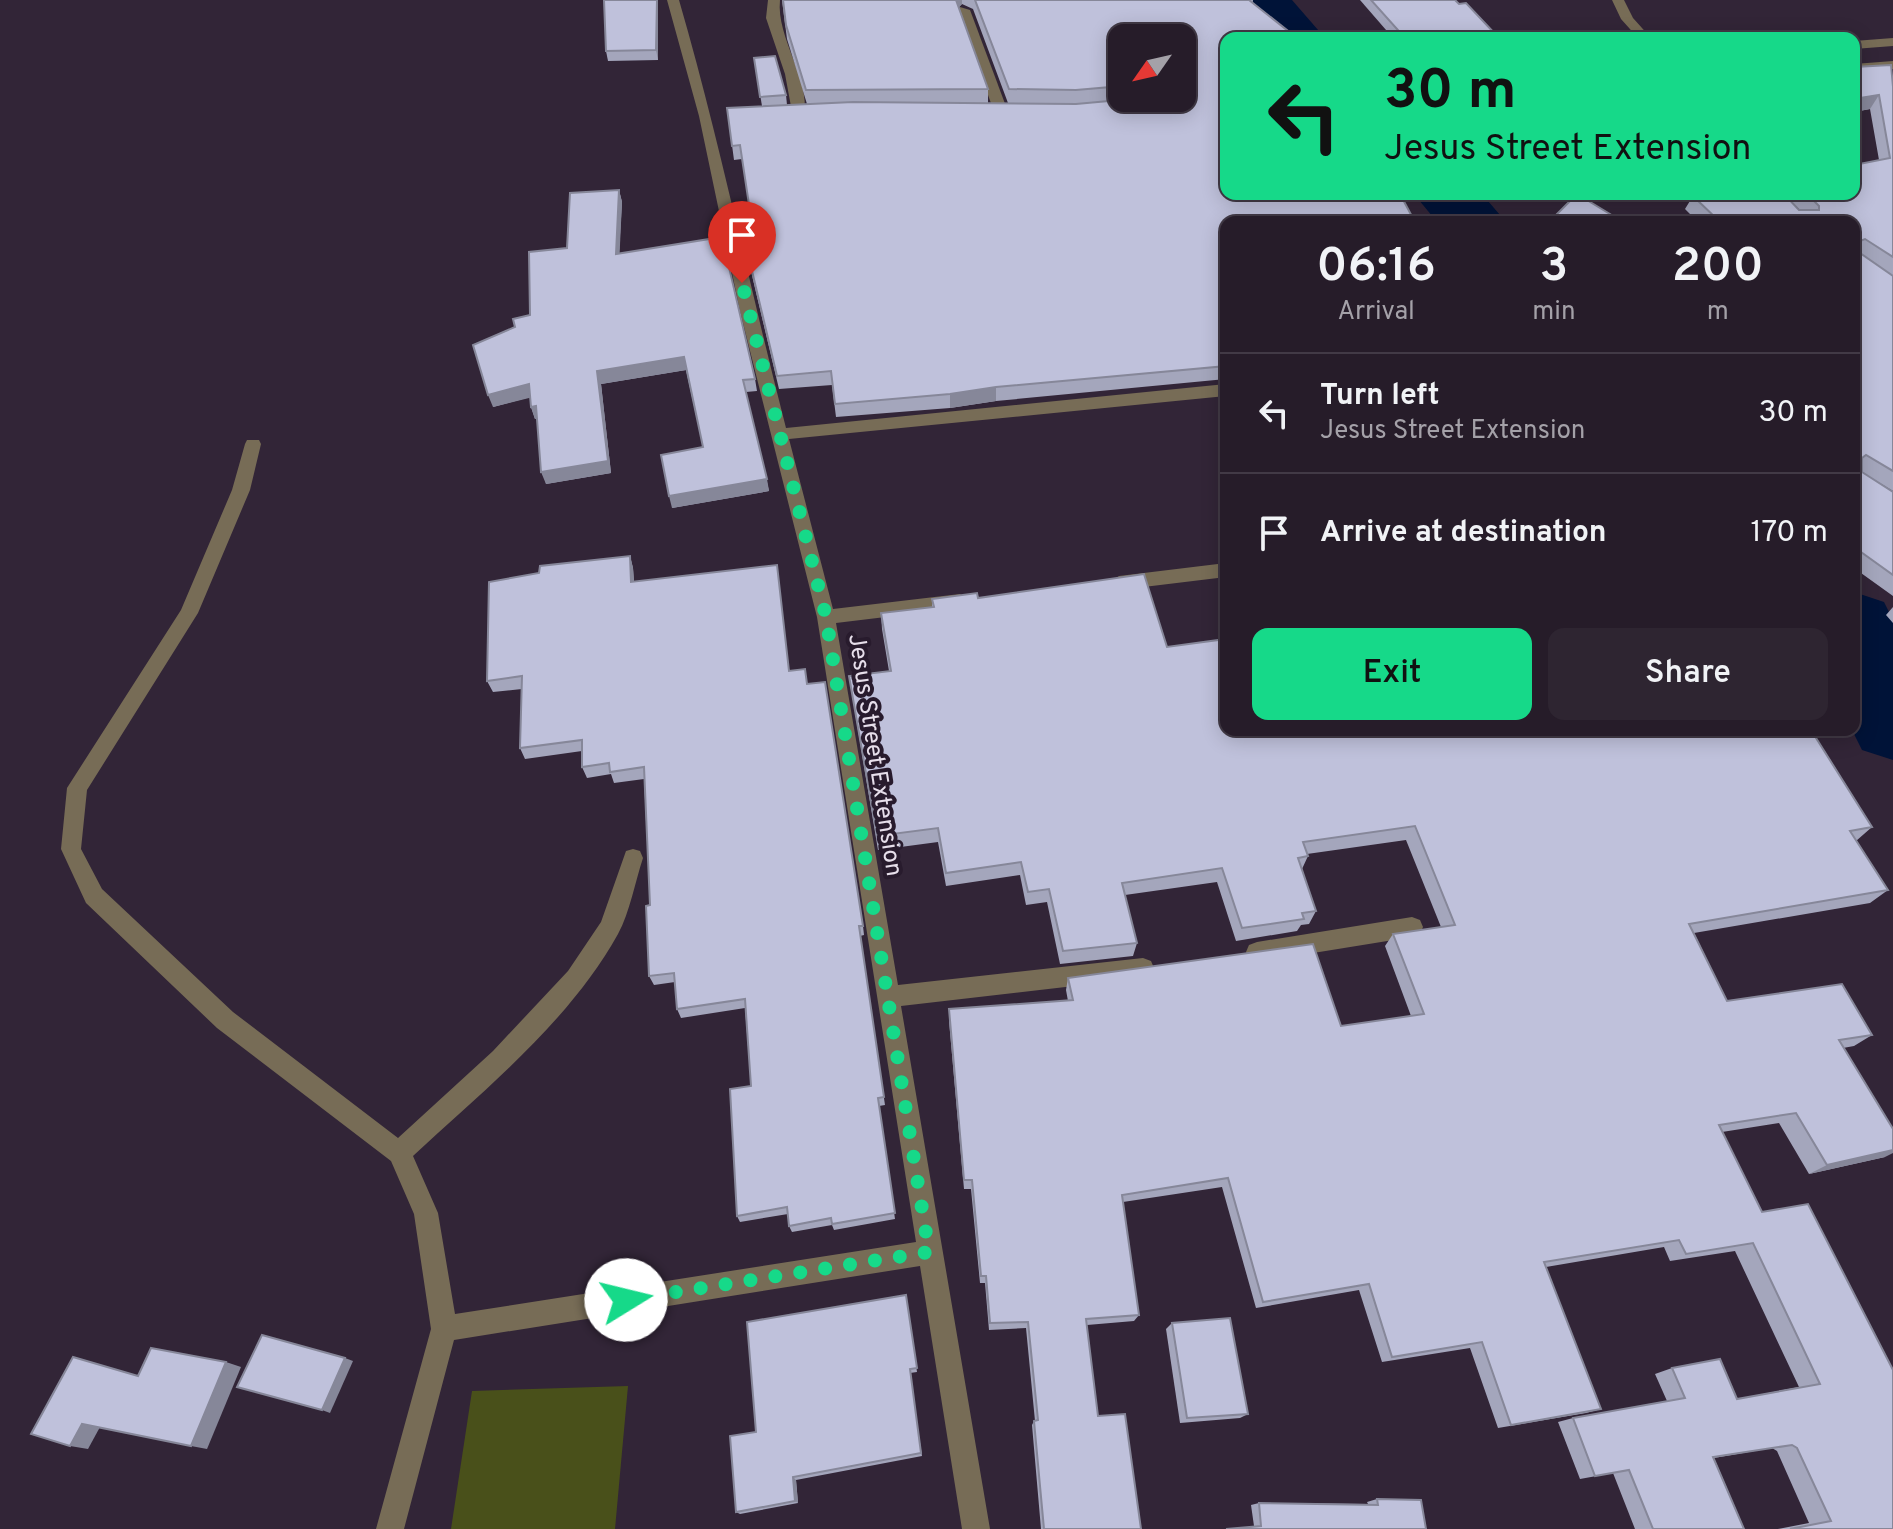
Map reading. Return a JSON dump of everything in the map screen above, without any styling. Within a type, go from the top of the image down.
[{"type":"street","name":"Jesus Street Extension","points":[[673,0],[713,116],[748,311],[826,617],[976,1529]]},
{"type":"street","points":[[774,0],[772,18],[806,111],[784,112]]},
{"type":"street","points":[[1618,0],[1627,19],[1639,32]]},
{"type":"street","points":[[964,10],[1006,110],[984,110]]},
{"type":"street","points":[[1860,45],[1893,42]]},
{"type":"street","points":[[1860,68],[1891,67]]},
{"type":"street","points":[[780,434],[1220,391]]},
{"type":"street","points":[[253,444],[241,490],[189,613],[77,788],[71,849],[94,896],[225,1020],[399,1153],[426,1213],[444,1329],[390,1529]]},
{"type":"street","points":[[1095,586],[1220,571]]},
{"type":"street","points":[[826,617],[977,599]]},
{"type":"street","points":[[399,1153],[501,1059],[576,978],[610,927],[633,858]]},
{"type":"street","points":[[1237,955],[1412,927]]},
{"type":"street","points":[[888,997],[1163,965]]},
{"type":"street","points":[[444,1329],[929,1252]]},
{"type":"green space","points":[[628,1386],[615,1529],[451,1529],[472,1391]]},
{"type":"building","points":[[604,0],[657,0],[656,50],[606,51]]},
{"type":"building","points":[[783,0],[956,0],[988,89],[806,90],[786,25]]},
{"type":"building","points":[[975,0],[1249,0],[1289,32],[1220,32],[1220,200],[1403,200],[1412,216],[1220,216],[1220,367],[835,404],[831,371],[777,376],[743,233],[753,231],[740,145],[732,146],[727,108],[853,102],[1076,104],[1108,101],[1108,112],[1196,112],[1196,24],[1108,24],[1108,87],[1009,89]]},
{"type":"building","points":[[1371,0],[1455,0],[1459,4],[1466,3],[1493,32],[1400,32]]},
{"type":"building","points":[[775,56],[786,95],[760,97],[754,58]]},
{"type":"building","points":[[1891,65],[1893,257],[1865,239],[1860,241],[1860,216],[1714,216],[1697,200],[1790,200],[1799,210],[1819,210],[1813,200],[1860,200],[1860,164],[1890,158],[1879,95],[1860,98],[1860,67]]},
{"type":"building","points":[[619,190],[616,254],[722,237],[755,379],[743,380],[767,479],[669,496],[661,455],[703,447],[684,357],[597,371],[608,461],[541,472],[536,406],[531,407],[529,384],[488,395],[473,345],[515,327],[513,319],[530,315],[529,252],[567,248],[570,193]]},
{"type":"building","points":[[1571,200],[1587,200],[1613,216],[1555,216]]},
{"type":"building","points":[[1860,253],[1893,276],[1893,471],[1866,455],[1862,458],[1862,472],[1893,492],[1893,575],[1860,551]]},
{"type":"building","points":[[630,556],[631,582],[777,565],[789,671],[805,669],[807,684],[825,682],[863,926],[859,926],[884,1097],[878,1098],[895,1213],[832,1224],[831,1218],[789,1226],[787,1207],[737,1216],[730,1089],[751,1086],[745,999],[677,1009],[674,973],[649,976],[646,906],[650,905],[644,767],[610,772],[609,763],[582,767],[582,740],[520,748],[522,676],[487,681],[489,582],[539,573],[540,566]]},
{"type":"building","points":[[1144,574],[1167,647],[1220,640],[1220,736],[1815,736],[1872,827],[1850,831],[1888,890],[1689,924],[1727,1001],[1842,984],[1872,1035],[1839,1040],[1893,1129],[1893,1150],[1827,1165],[1796,1113],[1719,1125],[1762,1212],[1808,1204],[1893,1370],[1893,1529],[1790,1529],[1831,1521],[1797,1448],[1792,1445],[1713,1457],[1744,1529],[1653,1529],[1629,1470],[1595,1476],[1573,1418],[1685,1398],[1672,1368],[1720,1359],[1737,1399],[1820,1384],[1753,1243],[1686,1254],[1679,1240],[1544,1262],[1601,1409],[1511,1425],[1482,1342],[1392,1357],[1369,1284],[1263,1302],[1228,1178],[1122,1195],[1139,1315],[1086,1319],[1098,1416],[1125,1414],[1141,1529],[1044,1529],[1034,1421],[1038,1420],[1028,1322],[990,1323],[986,1276],[981,1276],[972,1180],[964,1180],[949,1009],[1073,1000],[1068,978],[1313,944],[1341,1026],[1424,1014],[1393,934],[1455,925],[1415,826],[1303,842],[1308,856],[1298,858],[1316,911],[1302,913],[1304,919],[1242,928],[1222,868],[1122,883],[1137,943],[1063,951],[1049,889],[1028,892],[1021,862],[946,873],[938,828],[877,836],[849,676],[891,671],[881,613],[934,607],[932,599],[977,593],[978,598]]},
{"type":"building","points":[[906,1295],[917,1368],[910,1369],[921,1453],[793,1477],[795,1501],[736,1512],[730,1436],[756,1432],[747,1322]]},
{"type":"building","points":[[1230,1318],[1248,1414],[1187,1418],[1172,1323]]},
{"type":"building","points":[[262,1335],[345,1358],[322,1410],[237,1387]]},
{"type":"building","points":[[151,1348],[226,1362],[191,1446],[82,1424],[70,1446],[31,1434],[73,1357],[138,1376]]},
{"type":"building","points":[[1377,1499],[1421,1500],[1426,1529],[1226,1529],[1261,1526],[1259,1503],[1378,1505]]},
{"type":"waterway","points":[[1261,0],[1291,32]]},
{"type":"waterway","points":[[1452,200],[1467,216]]},
{"type":"waterway","points":[[1860,640],[1893,724]]},
{"type":"route","points":[[626,1300],[929,1252],[826,617],[742,283]]}]
